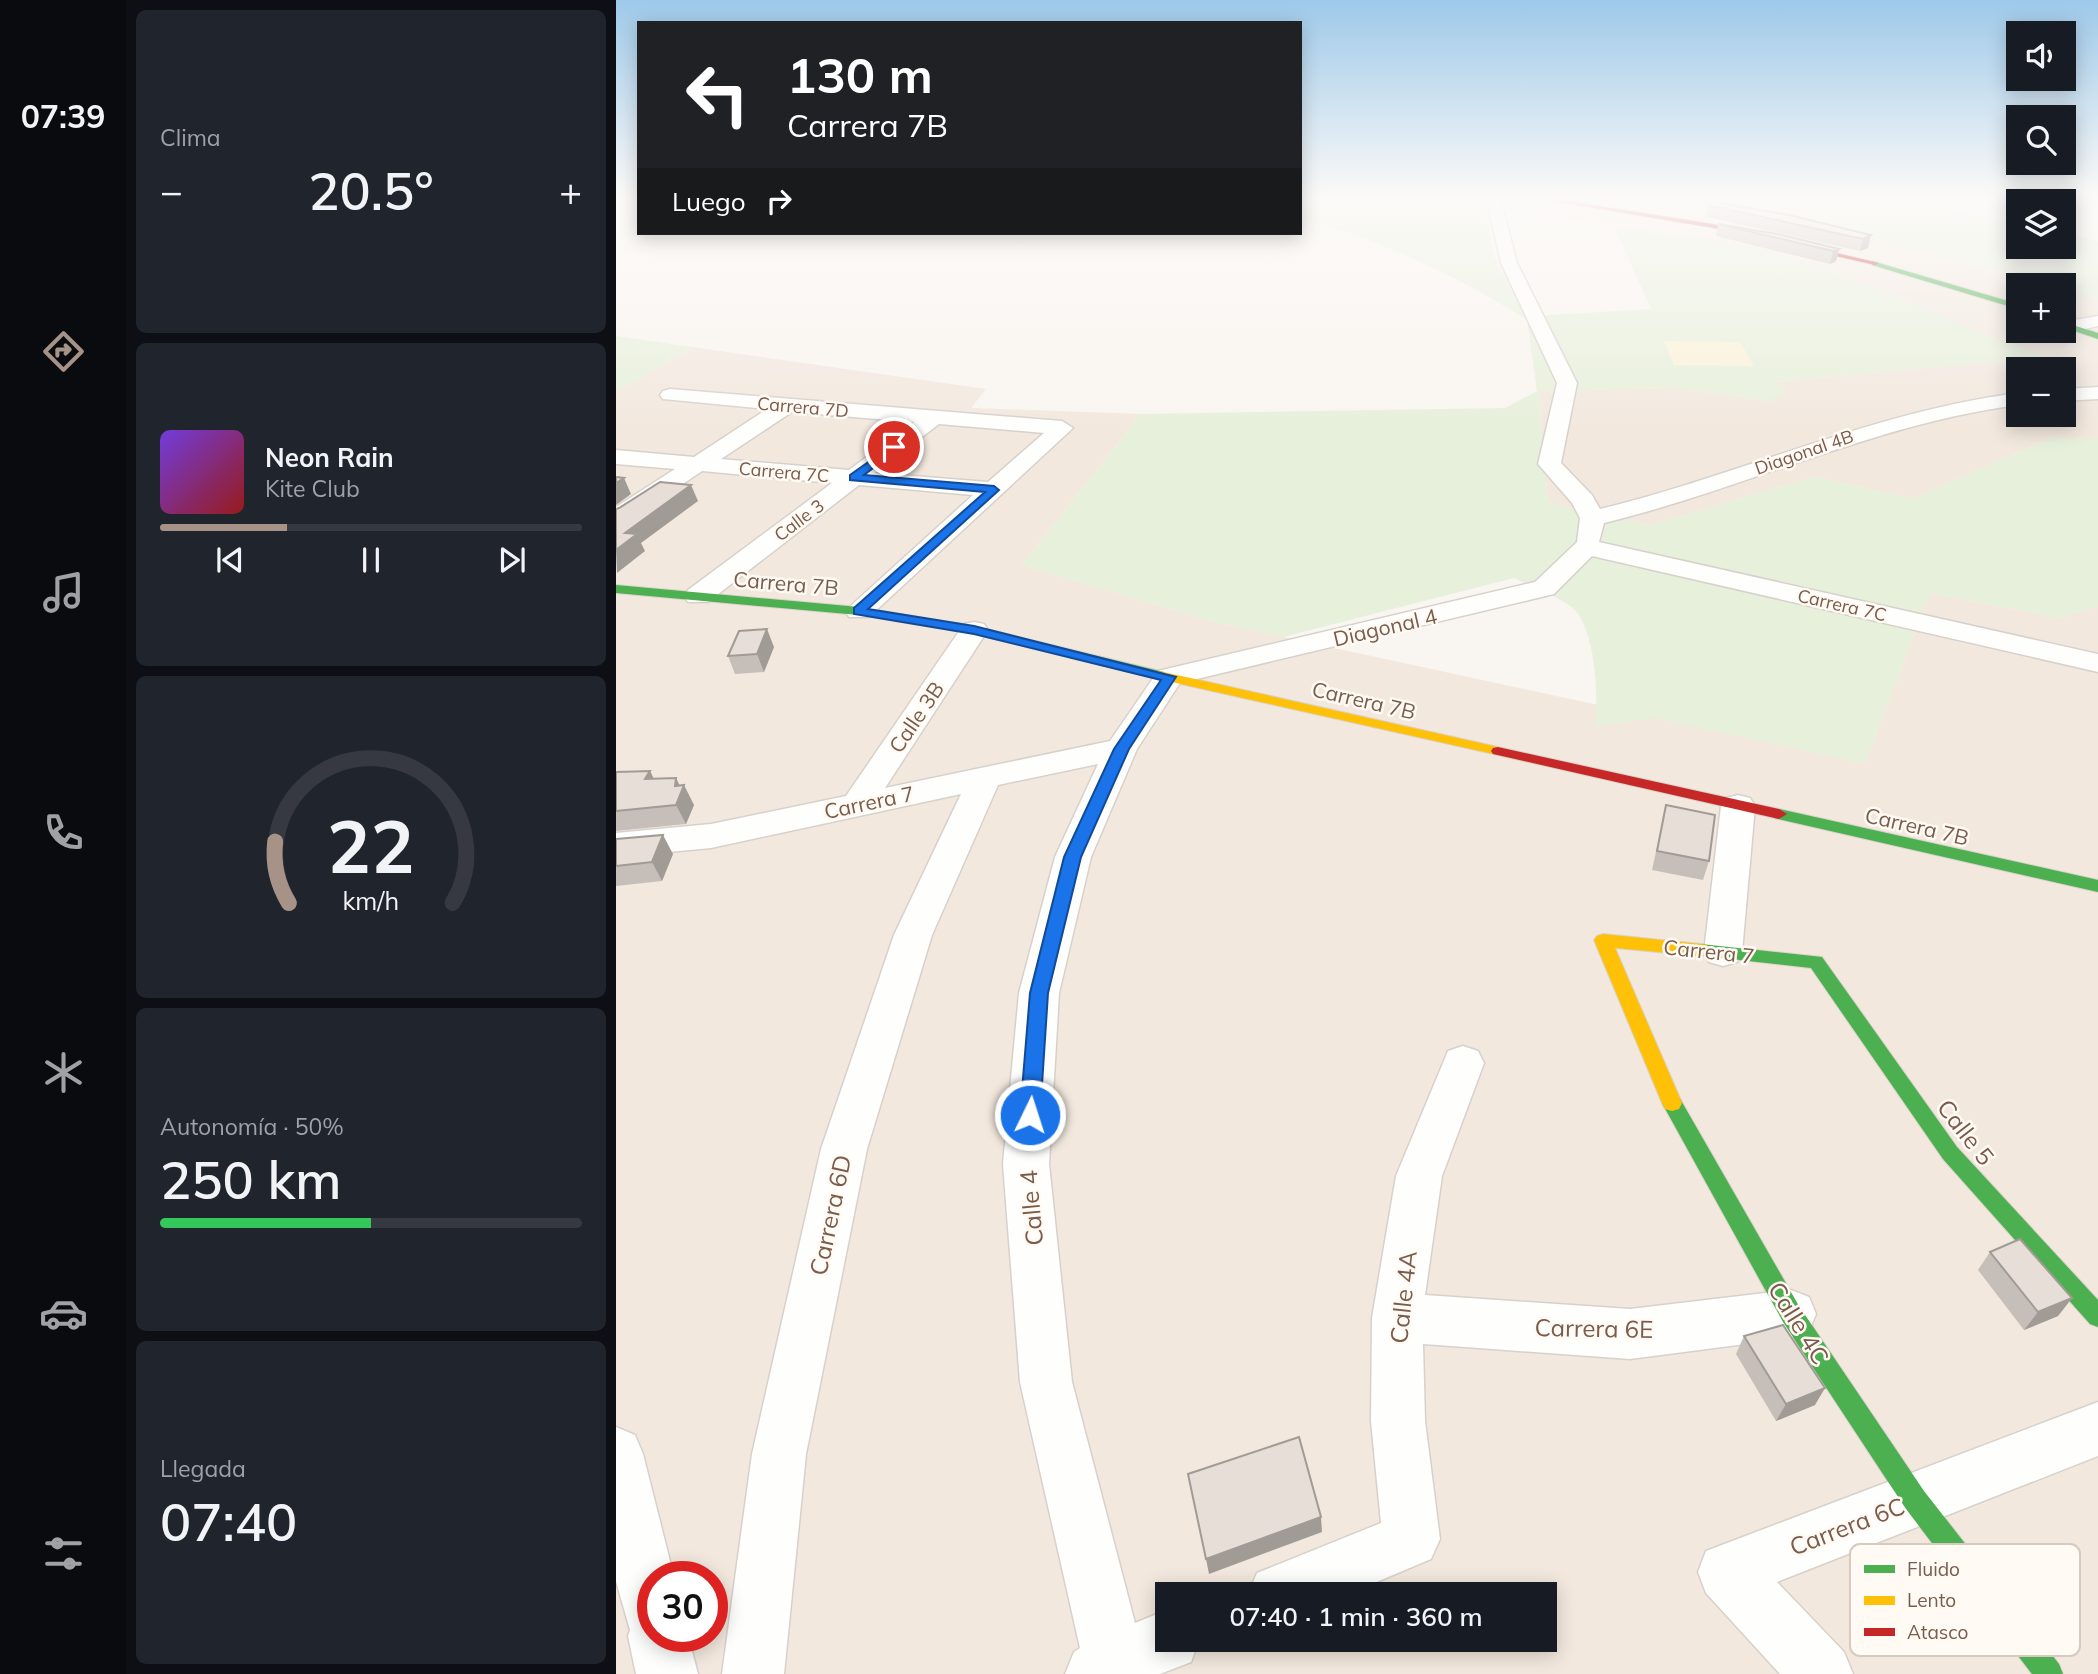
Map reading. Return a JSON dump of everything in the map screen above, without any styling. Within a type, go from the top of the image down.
[{"type":"street","points":[[1514,274],[1567,383],[1549,464],[1583,500],[1592,518],[1587,547]]},
{"type":"street","points":[[1921,274],[2006,303]]},
{"type":"street","points":[[2076,324],[2098,321]]},
{"type":"street","points":[[2076,328],[2098,337]]},
{"type":"street","points":[[2076,395],[2098,394]]},
{"type":"street","name":"Carrera 7D","points":[[670,395],[1062,428],[994,490]]},
{"type":"street","name":"Diagonal 4B","points":[[1592,518],[1665,499],[1861,433],[1945,408],[2006,400]]},
{"type":"street","points":[[616,518],[788,405]]},
{"type":"street","name":"Calle 3","points":[[698,596],[933,418]]},
{"type":"street","name":"Carrera 7C","points":[[616,457],[994,490]]},
{"type":"street","points":[[859,611],[994,490]]},
{"type":"street","name":"Carrera 7C","points":[[1587,547],[2098,663]]},
{"type":"street","name":"Diagonal 4","points":[[1169,677],[1544,588],[1587,547]]},
{"type":"street","name":"Carrera 7B","points":[[616,589],[859,611],[974,630],[1169,677],[2098,886]]},
{"type":"street","name":"Calle 3B","points":[[858,804],[974,630]]},
{"type":"street","name":"Calle 4","points":[[1110,1670],[1046,1382],[1026,1164],[1039,993],[1073,857],[1121,749],[1169,677]]},
{"type":"street","name":"Carrera 7","points":[[616,845],[711,836],[1121,749]]},
{"type":"street","name":"Carrera 6D","points":[[753,1674],[779,1454],[844,1149],[913,935],[985,778]]},
{"type":"street","points":[[1723,952],[1738,806]]},
{"type":"street","name":"Carrera 7","points":[[1603,940],[1816,962]]},
{"type":"street","name":"Calle 4C","points":[[1603,940],[1672,1104],[1791,1314],[1915,1500],[1949,1544]]},
{"type":"street","name":"Calle 5","points":[[1816,962],[1950,1153],[2098,1316]]},
{"type":"street","name":"Calle 4A","points":[[1307,1582],[1411,1539],[1398,1421],[1397,1318],[1419,1176],[1463,1063]]},
{"type":"street","name":"Carrera 6E","points":[[1397,1318],[1630,1334],[1791,1314]]},
{"type":"street","name":"Carrera 6C","points":[[1822,1674],[1727,1572],[2098,1429]]},
{"type":"street","points":[[616,1454],[624,1528],[637,1566]]},
{"type":"street","points":[[1110,1670],[1155,1647]]},
{"type":"street","points":[[662,1652],[667,1674]]},
{"type":"street","name":"Calle 4C","points":[[2035,1656],[2049,1674]]},
{"type":"shaded area","points":[[1835,274],[2006,274],[2006,343],[2076,343],[2076,293],[2098,299],[2098,439],[2051,438],[1912,499],[1814,477],[1652,525],[1548,503],[1538,391],[1675,388],[1771,401],[1772,382],[2006,361],[2006,427],[2076,427],[2076,357],[2046,357],[1988,338]]},
{"type":"shaded area","points":[[693,347],[986,389],[971,408],[1141,414],[1022,565],[1215,622],[1865,763],[1930,593],[2060,618],[2098,606],[2098,1674],[616,1674],[616,392]]},
{"type":"green space","points":[[1446,274],[1503,274],[1527,320],[1500,304]]},
{"type":"green space","points":[[1635,274],[1838,274],[2006,343],[2048,357],[2006,357],[2006,361],[1773,382],[1787,390],[1771,401],[1675,388],[1538,391],[1548,503],[1652,525],[1814,477],[1912,499],[2051,438],[2098,439],[2098,606],[2060,618],[1930,593],[1865,763],[1653,718],[1594,727],[1594,665],[1591,647],[1580,617],[1560,599],[1514,578],[1283,637],[1215,622],[1022,565],[1141,414],[1505,408],[1537,391],[1527,320],[1549,315],[1651,309]]},
{"type":"green space","points":[[2076,274],[2098,274],[2098,299],[2076,293]]},
{"type":"green space","points":[[616,336],[693,347],[616,392]]},
{"type":"sand","points":[[1664,341],[1740,342],[1754,366],[1674,365]]},
{"type":"building","points":[[660,482],[691,485],[625,533],[637,534],[616,550],[616,509]]},
{"type":"building","points":[[767,629],[757,654],[728,656],[739,631]]},
{"type":"building","points":[[650,771],[645,779],[676,778],[675,786],[684,785],[676,805],[616,811],[616,772]]},
{"type":"building","points":[[1666,805],[1715,815],[1709,861],[1657,851]]},
{"type":"building","points":[[663,835],[652,862],[616,866],[616,839]]},
{"type":"building","points":[[2020,1239],[2072,1298],[2038,1312],[1990,1252]]},
{"type":"building","points":[[1783,1325],[1825,1388],[1786,1404],[1744,1336]]},
{"type":"building","points":[[1299,1437],[1321,1517],[1206,1559],[1188,1474]]},
{"type":"traffic: fast","points":[[1911,274],[2006,303]]},
{"type":"traffic: fast","points":[[2076,328],[2098,336]]},
{"type":"traffic: fast","points":[[616,589],[859,611],[974,630],[1159,675]]},
{"type":"traffic: fast","points":[[1779,814],[2098,886]]},
{"type":"traffic: fast","points":[[1701,950],[1816,962],[1950,1153],[2098,1316]]},
{"type":"traffic: fast","points":[[1672,1103],[1791,1314],[1915,1500],[1949,1544]]},
{"type":"traffic: fast","points":[[2035,1656],[2049,1674]]},
{"type":"traffic: slow","points":[[1159,675],[1498,751]]},
{"type":"traffic: slow","points":[[1672,1103],[1603,940],[1701,950]]},
{"type":"traffic: jam","points":[[1498,751],[1779,814]]},
{"type":"route","points":[[894,447],[854,478],[994,490],[859,611],[974,630],[1169,677],[1121,749],[1073,857],[1039,993],[1030,1115]]}]
